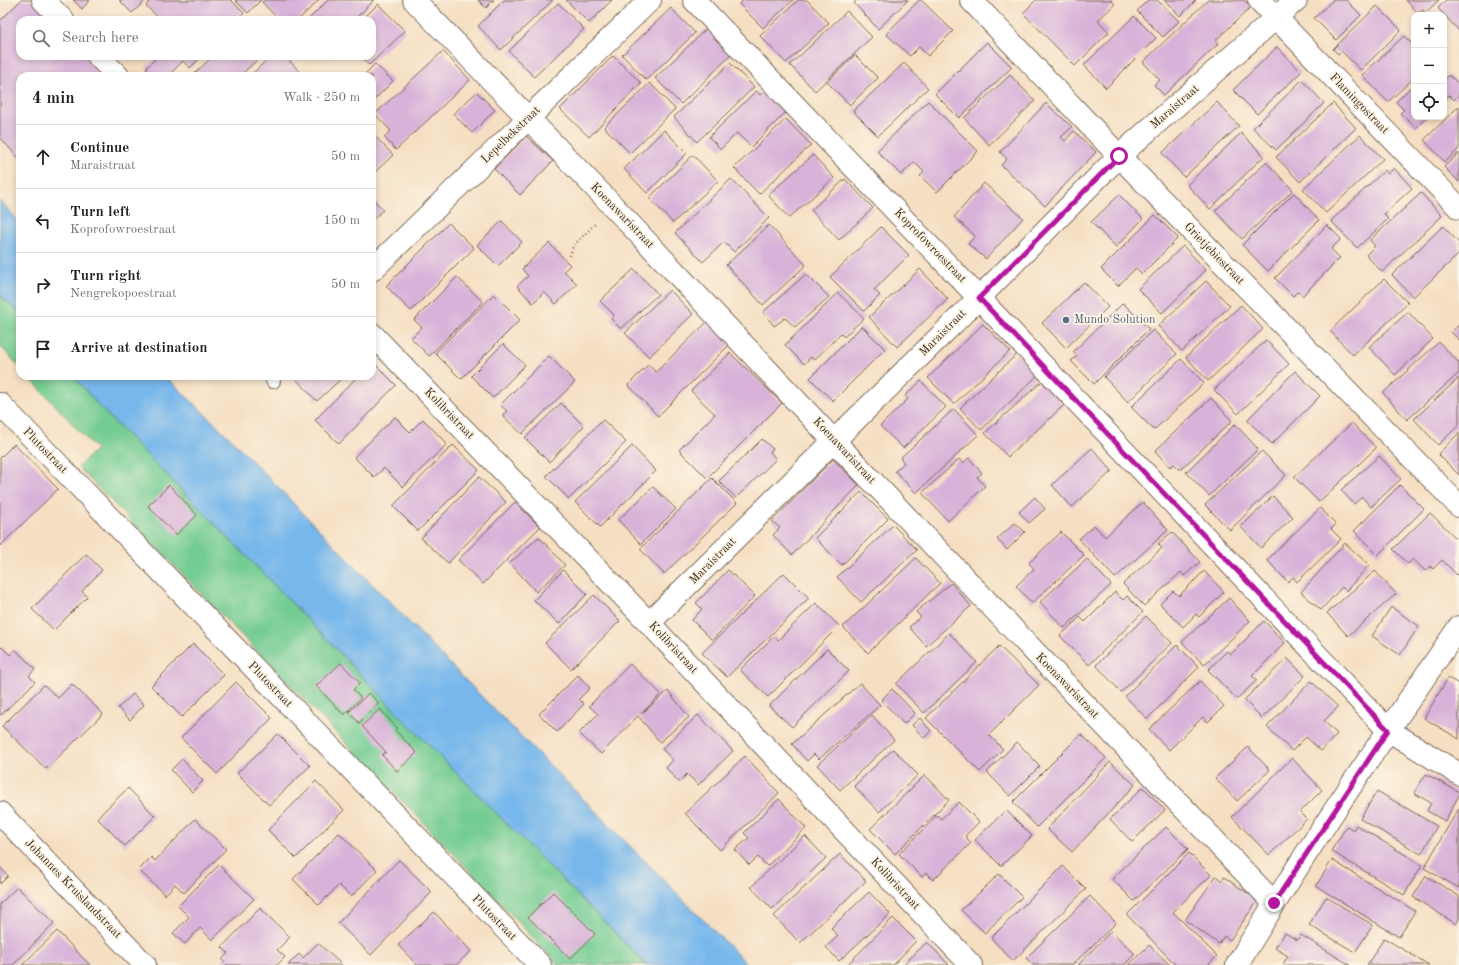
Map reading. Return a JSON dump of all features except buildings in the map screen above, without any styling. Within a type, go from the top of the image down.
[{"type":"street","points":[[43,0],[59,16]]},
{"type":"street","name":"Koenawaristraat","points":[[414,0],[613,206],[834,441],[1274,903]]},
{"type":"street","name":"Lepelbekstraat","points":[[376,266],[650,0]]},
{"type":"street","name":"Koprofowroestraat","points":[[694,0],[979,298],[1388,730],[1459,774]]},
{"type":"street","name":"Grietjebiestraat","points":[[971,0],[1119,156],[1459,506]]},
{"type":"street","name":"Flamingostraat","points":[[1259,0],[1459,208]]},
{"type":"street","name":"Maraistraat","points":[[649,623],[979,298],[1119,156],[1296,0]]},
{"type":"street","points":[[102,60],[114,72]]},
{"type":"street","name":"Kolibristraat","points":[[376,338],[649,623],[971,965]]},
{"type":"street","name":"Plutostraat","points":[[0,404],[540,965]]},
{"type":"street","points":[[1237,965],[1274,903],[1388,730],[1459,627]]},
{"type":"street","name":"Johannes Kruislandstraat","points":[[0,813],[145,965]]},
{"type":"path","points":[[570,256],[573,246],[613,206]]},
{"type":"green space","points":[[0,295],[16,309],[16,363],[0,346]]},
{"type":"green space","points":[[32,380],[77,380],[99,406],[266,576],[408,724],[647,965],[558,965],[481,882],[78,467],[96,449]]},
{"type":"water","points":[[0,200],[16,218],[16,309],[0,295]]},
{"type":"water","points":[[77,380],[169,380],[227,435],[483,698],[748,965],[647,965],[408,724],[266,576],[99,406]]},
{"type":"place","name":"Mundo Solution","points":[[1066,320]]},
{"type":"route","points":[[1119,156],[979,298],[1388,730],[1274,903]]}]
